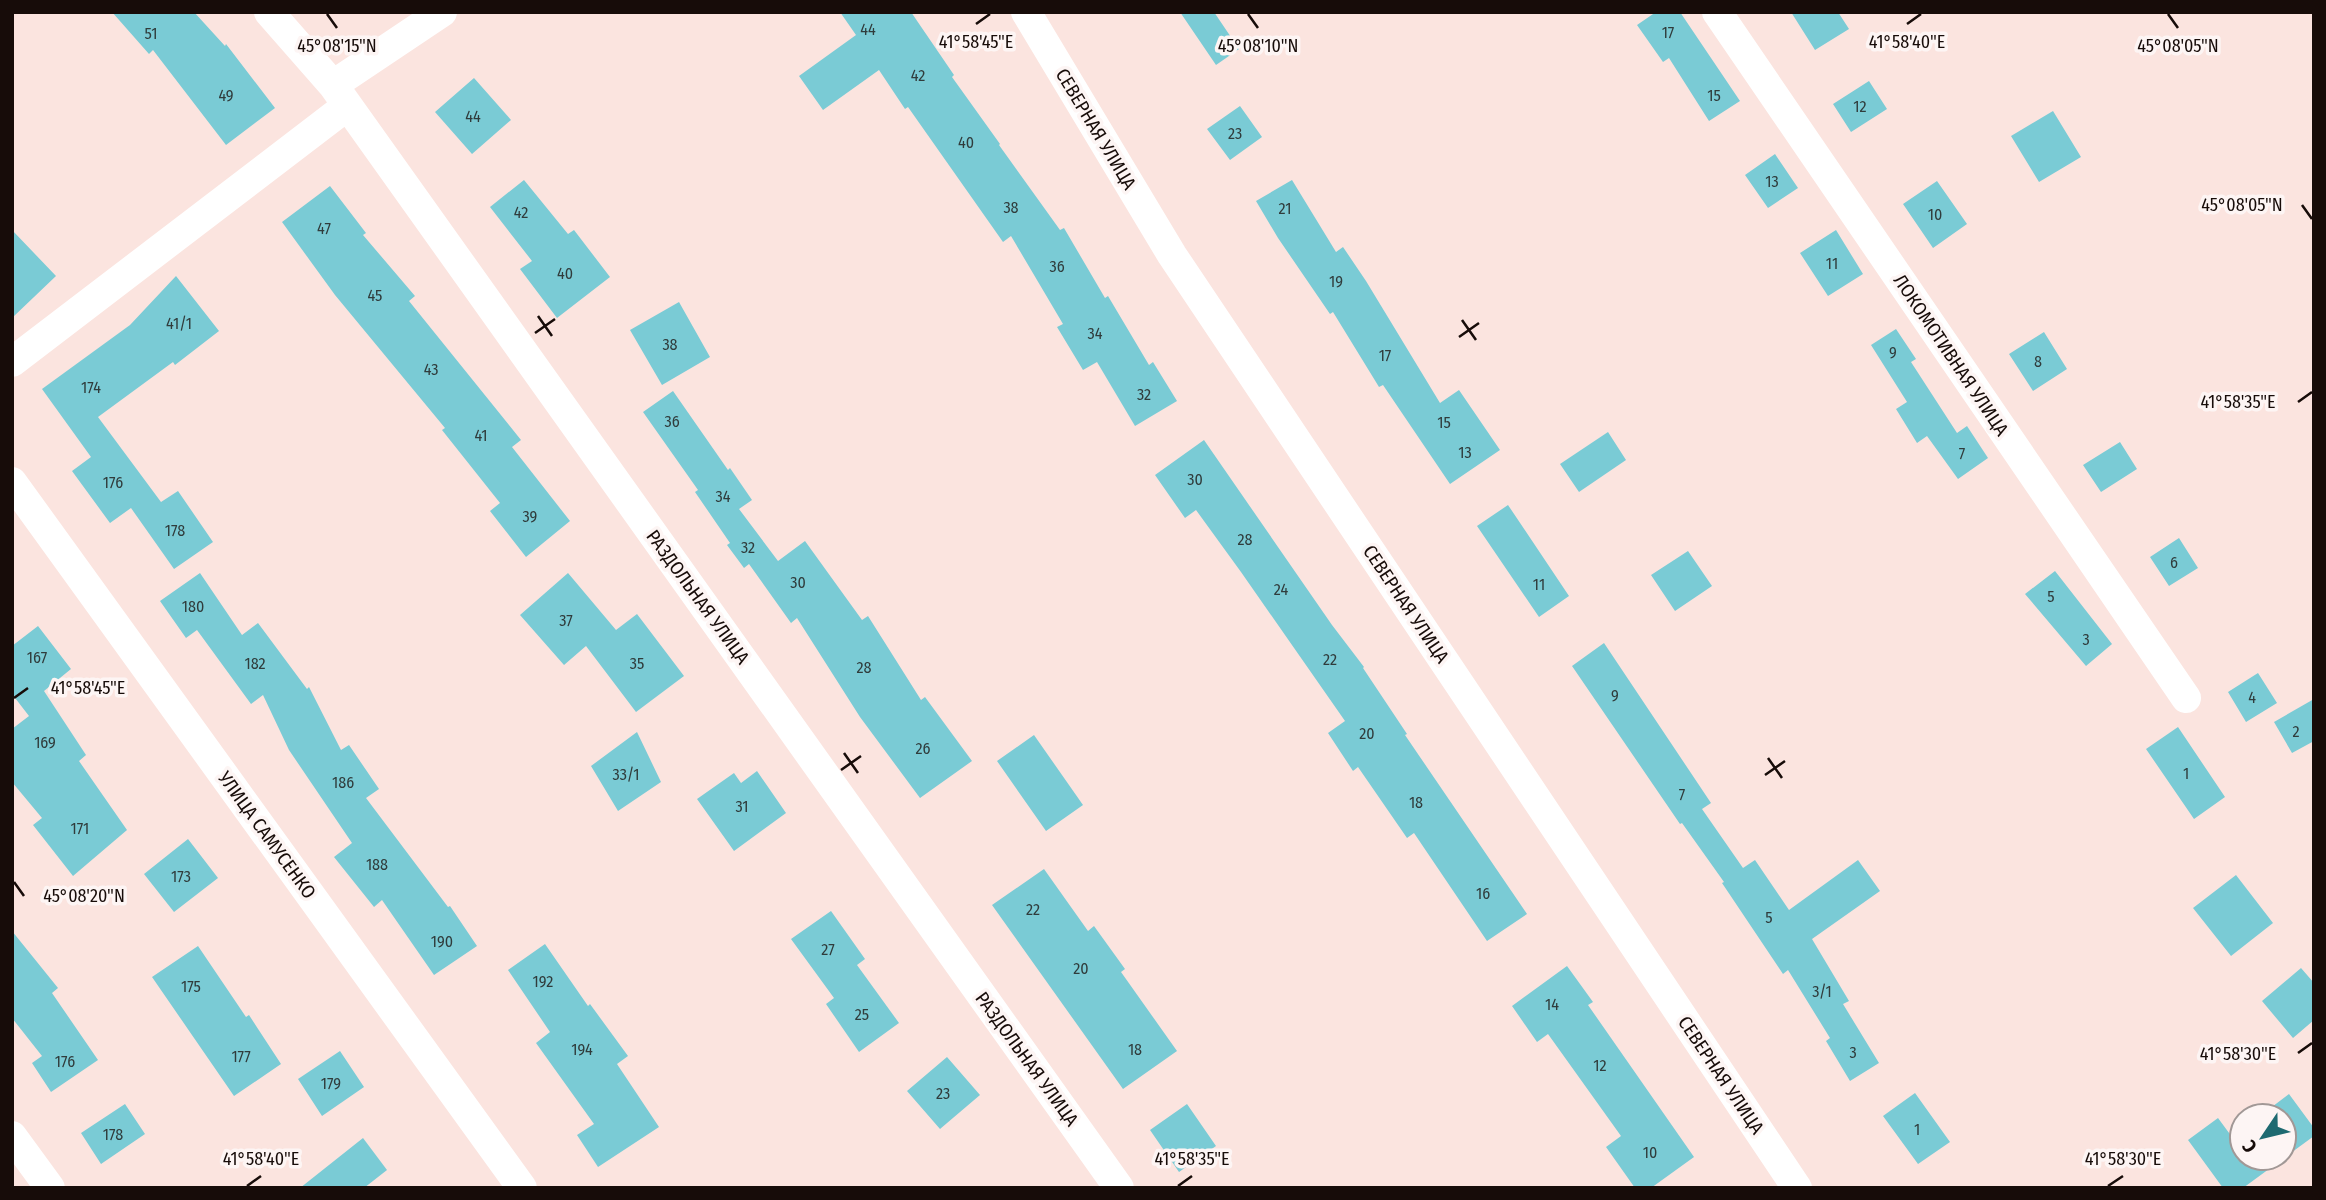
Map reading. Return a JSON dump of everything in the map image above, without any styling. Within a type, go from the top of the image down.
[{"type":"street","name":"РАЗДОЛЬНАЯ УЛИЦА","points":[[269,12],[340,96],[1119,1188]]},
{"type":"street","points":[[12,362],[442,12]]},
{"type":"street","name":"СЕВЕРНАЯ УЛИЦА","points":[[1026,12],[1172,255],[1797,1188]]},
{"type":"street","name":"ЛОКОМОТИВНАЯ УЛИЦА","points":[[1717,12],[2186,698]]},
{"type":"street","name":"УЛИЦА САМУСЕНКО","points":[[12,482],[522,1188]]},
{"type":"street","points":[[12,1136],[50,1188]]},
{"type":"building","points":[[112,12],[194,12],[225,46],[226,44],[275,108],[226,145],[153,50],[149,54]]},
{"type":"building","points":[[840,12],[911,12],[999,145],[1060,230],[1064,228],[1105,298],[1108,296],[1149,365],[1153,362],[1177,401],[1135,426],[1097,362],[1083,370],[1057,327],[1063,324],[1011,236],[1003,242],[879,70],[823,110],[799,76],[856,35]]},
{"type":"building","points":[[1180,12],[1214,12],[1239,49],[1216,65]]},
{"type":"building","points":[[1656,12],[1680,12],[1740,101],[1709,121],[1669,58],[1663,62],[1637,25]]},
{"type":"building","points":[[1791,12],[1838,12],[1849,29],[1815,50]]},
{"type":"building","points":[[474,78],[511,120],[472,154],[435,112]]},
{"type":"building","points":[[1869,81],[1887,109],[1851,132],[1833,104]]},
{"type":"building","points":[[1240,106],[1262,137],[1230,160],[1207,129]]},
{"type":"building","points":[[2053,111],[2081,157],[2039,182],[2011,136]]},
{"type":"building","points":[[1775,154],[1798,188],[1768,208],[1745,175]]},
{"type":"building","points":[[524,180],[568,234],[574,230],[610,277],[557,318],[520,269],[532,261],[490,207]]},
{"type":"building","points":[[1292,180],[1336,252],[1343,247],[1366,281],[1440,403],[1459,390],[1500,450],[1450,484],[1383,385],[1379,387],[1333,312],[1330,314],[1256,201]]},
{"type":"building","points":[[1937,181],[1967,224],[1933,248],[1903,204]]},
{"type":"building","points":[[330,186],[366,233],[363,235],[415,296],[409,301],[521,440],[512,447],[570,521],[526,557],[490,511],[500,503],[442,430],[445,428],[335,295],[282,222]]},
{"type":"building","points":[[12,230],[56,276],[12,318]]},
{"type":"building","points":[[1836,230],[1863,274],[1828,296],[1800,253]]},
{"type":"building","points":[[176,276],[219,331],[175,365],[173,362],[98,417],[161,502],[178,491],[213,542],[174,569],[131,508],[110,523],[72,471],[91,457],[42,389],[130,325]]},
{"type":"building","points":[[679,302],[710,357],[662,385],[630,330]]},
{"type":"building","points":[[1896,329],[1916,359],[1911,362],[1957,433],[1967,426],[1988,458],[1958,479],[1927,436],[1917,443],[1896,409],[1907,402],[1871,345]]},
{"type":"building","points":[[2044,332],[2067,369],[2033,391],[2009,354]]},
{"type":"building","points":[[673,391],[752,500],[739,509],[778,561],[805,541],[862,620],[868,616],[921,700],[925,697],[972,761],[920,798],[860,717],[797,618],[791,623],[749,564],[744,568],[727,545],[730,543],[695,492],[698,490],[643,412]]},
{"type":"building","points":[[1608,432],[1626,460],[1579,492],[1560,464]]},
{"type":"building","points":[[1204,440],[1364,667],[1407,734],[1405,735],[1527,914],[1487,941],[1414,833],[1407,838],[1358,767],[1353,771],[1328,733],[1345,721],[1241,572],[1196,510],[1185,518],[1155,475]]},
{"type":"building","points":[[2120,442],[2137,469],[2101,492],[2083,465]]},
{"type":"building","points":[[1508,505],[1569,596],[1539,617],[1477,526]]},
{"type":"building","points":[[2179,538],[2198,568],[2169,586],[2150,557]]},
{"type":"building","points":[[1688,551],[1712,586],[1675,611],[1651,575]]},
{"type":"building","points":[[2055,571],[2112,644],[2086,666],[2025,594]]},
{"type":"building","points":[[200,573],[242,635],[258,623],[307,689],[309,687],[341,750],[349,745],[379,789],[366,798],[448,907],[450,906],[477,946],[434,975],[382,900],[374,907],[334,857],[352,843],[289,750],[263,695],[251,704],[197,630],[186,638],[160,601]]},
{"type":"building","points":[[568,573],[616,630],[637,614],[684,676],[636,712],[586,646],[564,665],[520,615]]},
{"type":"building","points":[[38,626],[71,669],[44,691],[86,755],[79,761],[127,830],[73,876],[33,825],[42,818],[12,782],[12,729],[29,716],[12,694],[12,646]]},
{"type":"building","points":[[1604,643],[1711,803],[1702,809],[1743,868],[1755,860],[1789,910],[1858,860],[1880,891],[1812,939],[1849,1001],[1843,1004],[1879,1063],[1850,1081],[1826,1041],[1830,1038],[1788,970],[1783,974],[1722,883],[1724,882],[1682,823],[1680,824],[1572,666]]},
{"type":"building","points":[[2258,673],[2277,703],[2246,722],[2228,692]]},
{"type":"building","points":[[2314,699],[2314,741],[2292,753],[2274,722]]},
{"type":"building","points":[[2178,727],[2225,797],[2194,819],[2146,749]]},
{"type":"building","points":[[637,732],[661,782],[618,811],[591,766]]},
{"type":"building","points":[[1034,735],[1083,805],[1046,831],[997,761]]},
{"type":"building","points":[[757,771],[786,813],[734,851],[697,799],[734,773],[741,783]]},
{"type":"building","points":[[188,839],[218,878],[174,912],[144,874]]},
{"type":"building","points":[[1044,869],[1088,931],[1094,926],[1125,969],[1121,972],[1177,1051],[1123,1089],[992,905]]},
{"type":"building","points":[[2236,875],[2273,923],[2231,956],[2193,908]]},
{"type":"building","points":[[831,911],[865,959],[857,965],[899,1023],[859,1052],[826,1004],[834,998],[791,939]]},
{"type":"building","points":[[12,931],[58,988],[52,993],[98,1060],[51,1092],[32,1063],[42,1056],[12,1018]]},
{"type":"building","points":[[545,944],[588,1006],[590,1004],[628,1056],[617,1064],[659,1127],[598,1167],[577,1135],[594,1124],[536,1043],[550,1032],[508,970]]},
{"type":"building","points":[[198,946],[281,1064],[234,1096],[152,977]]},
{"type":"building","points":[[1567,966],[1593,1002],[1588,1005],[1694,1157],[1651,1188],[1635,1188],[1606,1147],[1621,1136],[1548,1034],[1537,1042],[1512,1006]]},
{"type":"building","points":[[2301,968],[2314,983],[2314,1020],[2293,1038],[2262,1001]]},
{"type":"building","points":[[340,1051],[364,1087],[322,1116],[298,1079]]},
{"type":"building","points":[[947,1057],[980,1095],[940,1129],[907,1091]]},
{"type":"building","points":[[1915,1093],[1950,1142],[1918,1164],[1883,1116]]},
{"type":"building","points":[[2289,1094],[2295,1102],[2278,1102]]},
{"type":"building","points":[[125,1104],[145,1134],[101,1164],[81,1133]]},
{"type":"building","points":[[1187,1104],[1216,1146],[1179,1172],[1150,1130]]},
{"type":"building","points":[[2298,1106],[2314,1128],[2314,1136],[2298,1148]]},
{"type":"building","points":[[2218,1118],[2228,1132],[2228,1172],[2265,1172],[2243,1188],[2223,1188],[2188,1140]]},
{"type":"building","points":[[363,1138],[387,1170],[364,1188],[300,1188]]}]
